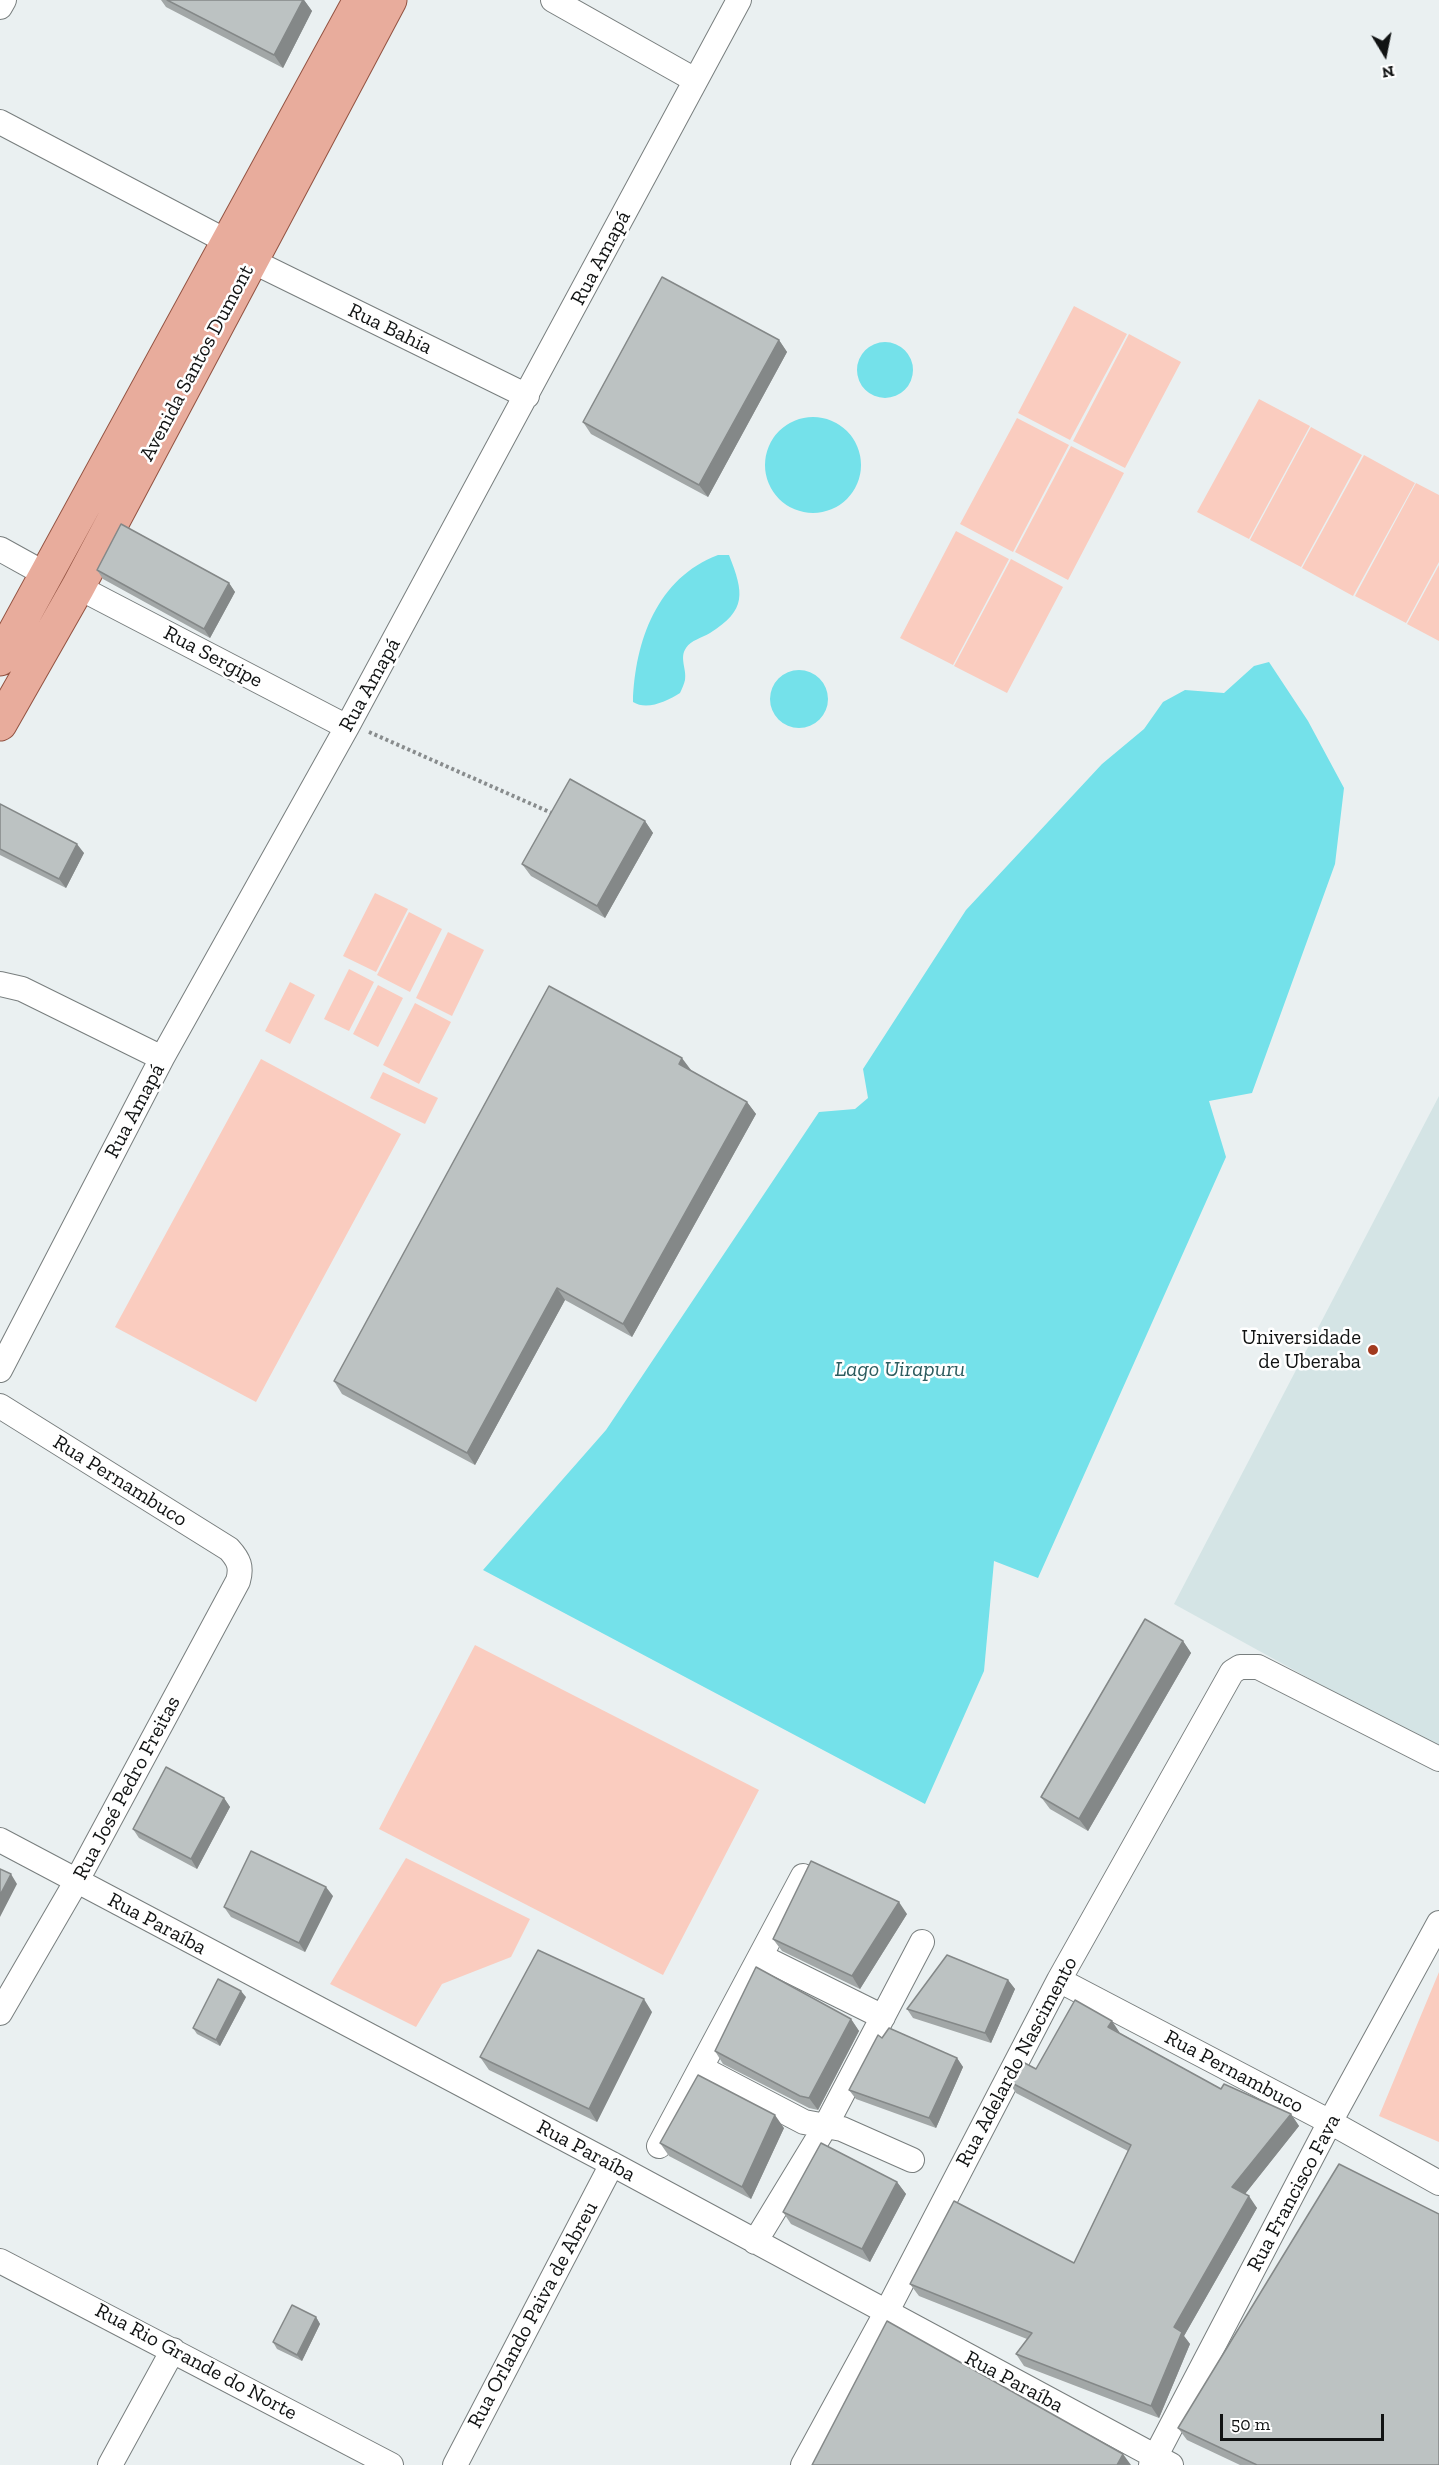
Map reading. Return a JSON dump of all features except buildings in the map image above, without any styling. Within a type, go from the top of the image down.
[{"type":"main road","name":"Avenida Santos Dumont","points":[[0,724],[78,587],[360,0]]},
{"type":"main road","name":"Avenida Santos Dumont","points":[[0,659],[46,575],[390,0]]},
{"type":"street","points":[[0,7],[4,0]]},
{"type":"street","points":[[553,0],[695,80]]},
{"type":"street","name":"Rua Amapá","points":[[0,1370],[162,1058],[348,727],[739,0]]},
{"type":"street","name":"Rua Bahia","points":[[0,122],[240,252],[527,396]]},
{"type":"street","points":[[0,549],[46,575]]},
{"type":"street","name":"Rua Sergipe","points":[[78,587],[348,727]]},
{"type":"street","points":[[0,965],[11,986],[162,1058]]},
{"type":"street","name":"Rua Pernambuco","points":[[0,1406],[229,1549],[237,1559]]},
{"type":"street","name":"Rua José Pedro Freitas","points":[[0,2013],[76,1882],[238,1581],[241,1570],[237,1559]]},
{"type":"street","name":"Rua Adelardo Nascimento","points":[[803,2465],[1059,1980],[1226,1680],[1240,1667],[1249,1665],[1258,1667],[1439,1759]]},
{"type":"street","name":"Rua Paraíba","points":[[0,1840],[612,2164],[1160,2462]]},
{"type":"street","points":[[659,2146],[762,1957],[803,1876]]},
{"type":"street","name":"Rua Francisco Fava","points":[[1160,2462],[1330,2122],[1439,1923]]},
{"type":"street","points":[[756,2242],[825,2127],[922,1942]]},
{"type":"street","points":[[762,1957],[883,2017]]},
{"type":"street","name":"Rua Pernambuco","points":[[1059,1980],[1330,2122],[1439,2183]]},
{"type":"street","points":[[701,2068],[783,2113],[804,2122],[842,2128],[912,2160]]},
{"type":"street","name":"Rua Orlando Paiva de Abreu","points":[[455,2465],[612,2164]]},
{"type":"street","name":"Rua Rio Grande do Norte","points":[[0,2261],[391,2465]]},
{"type":"street","points":[[110,2465],[173,2350]]},
{"type":"path","points":[[348,727],[373,733],[563,818]]},
{"type":"shaded area","points":[[1074,306],[1127,334],[1070,440],[1018,413]]},
{"type":"shaded area","points":[[1129,334],[1181,362],[1125,468],[1073,441]]},
{"type":"shaded area","points":[[1259,399],[1310,426],[1249,539],[1197,512]]},
{"type":"shaded area","points":[[1017,418],[1069,445],[1013,552],[960,524]]},
{"type":"shaded area","points":[[1311,427],[1362,455],[1301,567],[1250,540]]},
{"type":"shaded area","points":[[1071,446],[1124,473],[1068,580],[1015,552]]},
{"type":"shaded area","points":[[1364,455],[1415,483],[1353,596],[1302,568]]},
{"type":"shaded area","points":[[1416,483],[1439,495],[1439,562],[1406,623],[1355,596]]},
{"type":"shaded area","points":[[956,531],[1009,559],[953,665],[900,638]]},
{"type":"shaded area","points":[[1011,559],[1063,587],[1007,693],[954,666]]},
{"type":"shaded area","points":[[1439,565],[1439,641],[1407,624]]},
{"type":"shaded area","points":[[375,893],[408,909],[376,972],[343,956]]},
{"type":"shaded area","points":[[409,912],[442,929],[410,992],[377,975]]},
{"type":"shaded area","points":[[448,932],[484,950],[452,1016],[416,998]]},
{"type":"shaded area","points":[[349,969],[374,982],[349,1031],[324,1019]]},
{"type":"shaded area","points":[[290,982],[315,995],[290,1044],[265,1031]]},
{"type":"shaded area","points":[[378,985],[403,998],[378,1047],[353,1034]]},
{"type":"shaded area","points":[[415,1003],[451,1022],[419,1084],[383,1065]]},
{"type":"shaded area","points":[[261,1059],[401,1134],[256,1402],[115,1327]]},
{"type":"shaded area","points":[[383,1072],[438,1098],[425,1124],[370,1098]]},
{"type":"shaded area","name":"Universidade de Uberaba","points":[[1439,1096],[1439,1750],[1174,1604]]},
{"type":"shaded area","points":[[475,1645],[759,1790],[663,1975],[379,1829]]},
{"type":"shaded area","points":[[406,1858],[530,1919],[511,1957],[442,1984],[416,2027],[330,1984]]},
{"type":"shaded area","points":[[1439,1972],[1439,2142],[1379,2116]]},
{"type":"water","points":[[879,342],[891,342],[901,346],[909,354],[913,370],[909,386],[901,394],[891,398],[879,398],[869,394],[861,386],[857,376],[857,364],[861,354],[869,346]]},
{"type":"water","points":[[813,417],[832,420],[847,431],[858,446],[861,465],[858,484],[847,499],[832,510],[813,513],[794,510],[779,499],[768,484],[765,465],[768,446],[779,431],[794,420]]},
{"type":"water","points":[[718,555],[729,555],[734,568],[739,590],[736,608],[722,625],[686,648],[683,656],[685,680],[680,693],[663,702],[651,705],[644,706],[633,702],[639,657],[653,614],[679,579],[697,565]]},
{"type":"water","name":"Lago Uirapuru","points":[[1269,662],[1308,721],[1344,788],[1335,864],[1252,1093],[1209,1101],[1226,1157],[1038,1578],[994,1561],[984,1671],[925,1804],[483,1570],[606,1430],[819,1112],[855,1109],[868,1098],[863,1069],[966,910],[1102,764],[1144,729],[1163,702],[1185,690],[1224,693],[1254,666]]},
{"type":"water","points":[[799,670],[810,672],[823,683],[828,699],[826,710],[815,723],[799,728],[788,726],[775,715],[770,699],[772,688],[783,675]]},
{"type":"place","name":"Universidade de Uberaba","points":[[1373,1350]]}]
